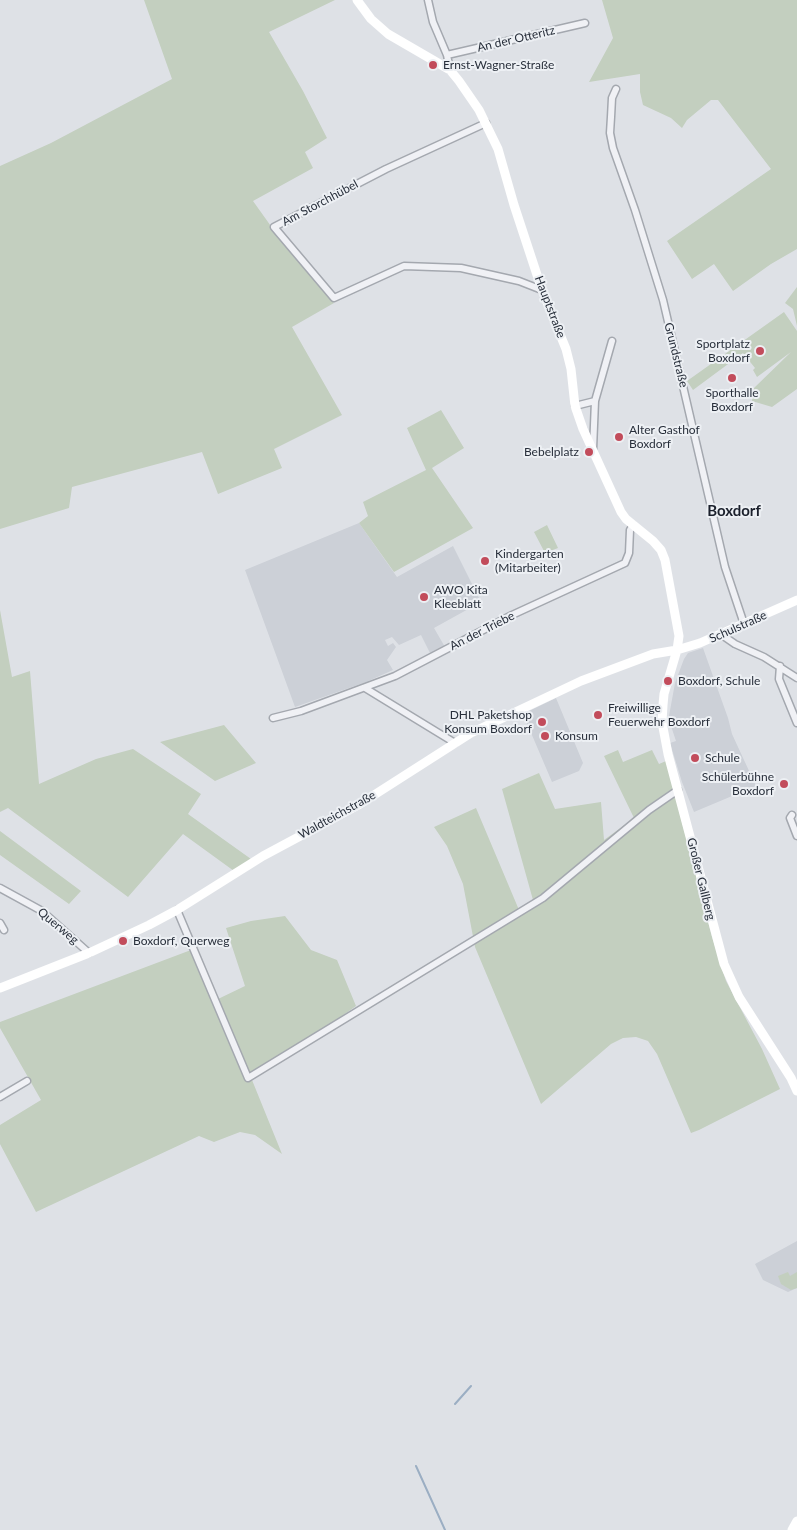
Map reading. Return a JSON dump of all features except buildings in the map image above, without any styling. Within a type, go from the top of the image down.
[{"type":"street","name":"Hauptstraße","points":[[357,0],[371,19],[388,34],[450,70],[471,96],[486,123],[498,149],[542,290],[570,360],[578,418],[621,512],[662,550],[679,636],[677,650]]},
{"type":"street","points":[[428,0],[433,22],[447,55],[450,70]]},
{"type":"street","name":"An der Otteritz","points":[[447,55],[585,23]]},
{"type":"street","name":"Grundstraße","points":[[616,89],[612,98],[610,133],[613,148],[635,210],[663,300],[725,567],[744,624]]},
{"type":"street","name":"Am Storchhübel","points":[[486,123],[386,168],[274,227],[334,298],[404,266],[461,268],[519,281],[542,290]]},
{"type":"street","points":[[593,452],[595,400],[612,341]]},
{"type":"street","points":[[575,406],[595,400]]},
{"type":"street","name":"An der Triebe","points":[[273,718],[300,711],[367,688],[395,676],[512,615],[625,563],[629,553],[630,530],[633,525]]},
{"type":"street","name":"Schulstraße","points":[[677,650],[722,635],[797,600]]},
{"type":"street","points":[[722,635],[735,644],[750,649],[780,666],[797,678]]},
{"type":"street","name":"Waldteichstraße","points":[[0,988],[89,953],[177,910],[263,856],[360,804],[455,743],[479,730],[581,681],[653,654],[677,650]]},
{"type":"street","name":"Großer Gallberg","points":[[677,650],[664,694],[662,722],[668,754],[724,964],[739,997],[791,1078],[797,1091]]},
{"type":"street","points":[[780,666],[779,679],[797,723]]},
{"type":"street","points":[[367,688],[455,743]]},
{"type":"street","points":[[177,910],[248,1078],[543,898],[649,810],[678,790]]},
{"type":"street","points":[[792,815],[790,818],[797,836]]},
{"type":"street","points":[[0,898],[3,889]]},
{"type":"street","name":"Querweg","points":[[3,889],[42,911],[89,953]]},
{"type":"street","points":[[0,923],[4,930]]},
{"type":"street","points":[[0,1097],[27,1081]]},
{"type":"street","points":[[792,1530],[797,1521]]},
{"type":"shaded area","points":[[359,523],[397,577],[453,546],[481,602],[434,628],[445,647],[430,653],[421,635],[399,645],[392,637],[385,640],[388,646],[393,643],[396,647],[387,660],[393,670],[366,682],[295,707],[245,570]]},
{"type":"shaded area","points":[[703,648],[732,734],[756,786],[694,812],[670,743],[676,741],[669,716],[675,683],[684,659],[688,653]]},
{"type":"shaded area","points":[[556,698],[583,763],[579,771],[552,782],[523,714]]},
{"type":"shaded area","points":[[797,1241],[797,1288],[788,1292],[763,1280],[755,1264]]},
{"type":"green space","points":[[144,0],[335,0],[269,32],[303,91],[327,138],[305,152],[313,168],[253,201],[273,229],[334,303],[292,327],[342,415],[274,449],[282,468],[218,494],[202,452],[72,487],[69,508],[0,529],[0,166],[51,143],[172,79]]},
{"type":"green space","points":[[602,0],[797,0],[797,249],[771,264],[733,291],[714,264],[692,279],[667,241],[771,169],[718,100],[711,100],[687,120],[682,128],[671,118],[643,105],[640,92],[640,74],[589,82],[613,38]]},
{"type":"green space","points":[[797,287],[797,326],[793,309],[785,303]]},
{"type":"green space","name":"Sportplatz Boxdorf","points":[[784,312],[797,331],[797,389],[772,407],[752,401],[754,388],[791,352],[757,377],[753,370],[755,368],[743,353],[693,390],[687,381]]},
{"type":"green space","points":[[441,410],[464,448],[432,468],[473,528],[394,572],[359,523],[368,516],[363,502],[426,470],[407,428]]},
{"type":"green space","points":[[547,525],[558,548],[545,553],[534,532]]},
{"type":"green space","points":[[0,610],[12,677],[30,671],[39,784],[96,759],[133,749],[201,794],[188,814],[251,859],[234,871],[183,834],[128,897],[8,808],[0,812]]},
{"type":"green space","points":[[224,725],[256,763],[215,781],[160,742]]},
{"type":"green space","points":[[618,750],[623,762],[652,750],[659,764],[666,761],[712,937],[726,981],[762,1049],[780,1089],[691,1133],[657,1054],[648,1041],[636,1037],[623,1038],[611,1044],[541,1104],[475,947],[463,884],[447,846],[434,827],[476,808],[519,910],[533,900],[502,789],[539,773],[555,809],[601,802],[604,840],[634,818],[604,756]]},
{"type":"green space","points":[[0,831],[81,891],[69,904],[0,855]]},
{"type":"green space","points":[[285,916],[311,950],[337,960],[356,1006],[252,1080],[282,1154],[255,1135],[240,1132],[214,1142],[199,1136],[36,1212],[0,1144],[0,1125],[41,1100],[0,1028],[0,1022],[191,950],[218,999],[245,986],[226,928],[251,921]]},
{"type":"green space","points":[[788,1272],[790,1276],[797,1272],[797,1288],[791,1290],[781,1284],[778,1276]]},
{"type":"waterway","points":[[455,1404],[471,1386]]},
{"type":"waterway","points":[[416,1466],[445,1530]]},
{"type":"place","name":"Ernst-Wagner-Straße","points":[[433,65]]},
{"type":"place","name":"Sportplatz Boxdorf","points":[[760,351]]},
{"type":"place","name":"Sporthalle Boxdorf","points":[[732,378]]},
{"type":"place","name":"Alter Gasthof Boxdorf","points":[[619,437]]},
{"type":"place","name":"Bebelplatz","points":[[589,452]]},
{"type":"place","name":"Kindergarten (Mitarbeiter)","points":[[485,561]]},
{"type":"place","name":"AWO Kita Kleeblatt","points":[[424,597]]},
{"type":"place","name":"Boxdorf, Schule","points":[[668,681]]},
{"type":"place","name":"Freiwillige Feuerwehr Boxdorf","points":[[598,715]]},
{"type":"place","name":"DHL Paketshop Konsum Boxdorf","points":[[542,722]]},
{"type":"place","name":"Konsum","points":[[545,736]]},
{"type":"place","name":"Schule","points":[[695,758]]},
{"type":"place","name":"Schülerbühne Boxdorf","points":[[784,784]]},
{"type":"place","name":"Boxdorf, Querweg","points":[[123,941]]},
{"type":"district","name":"Boxdorf","points":[[734,511]]}]
